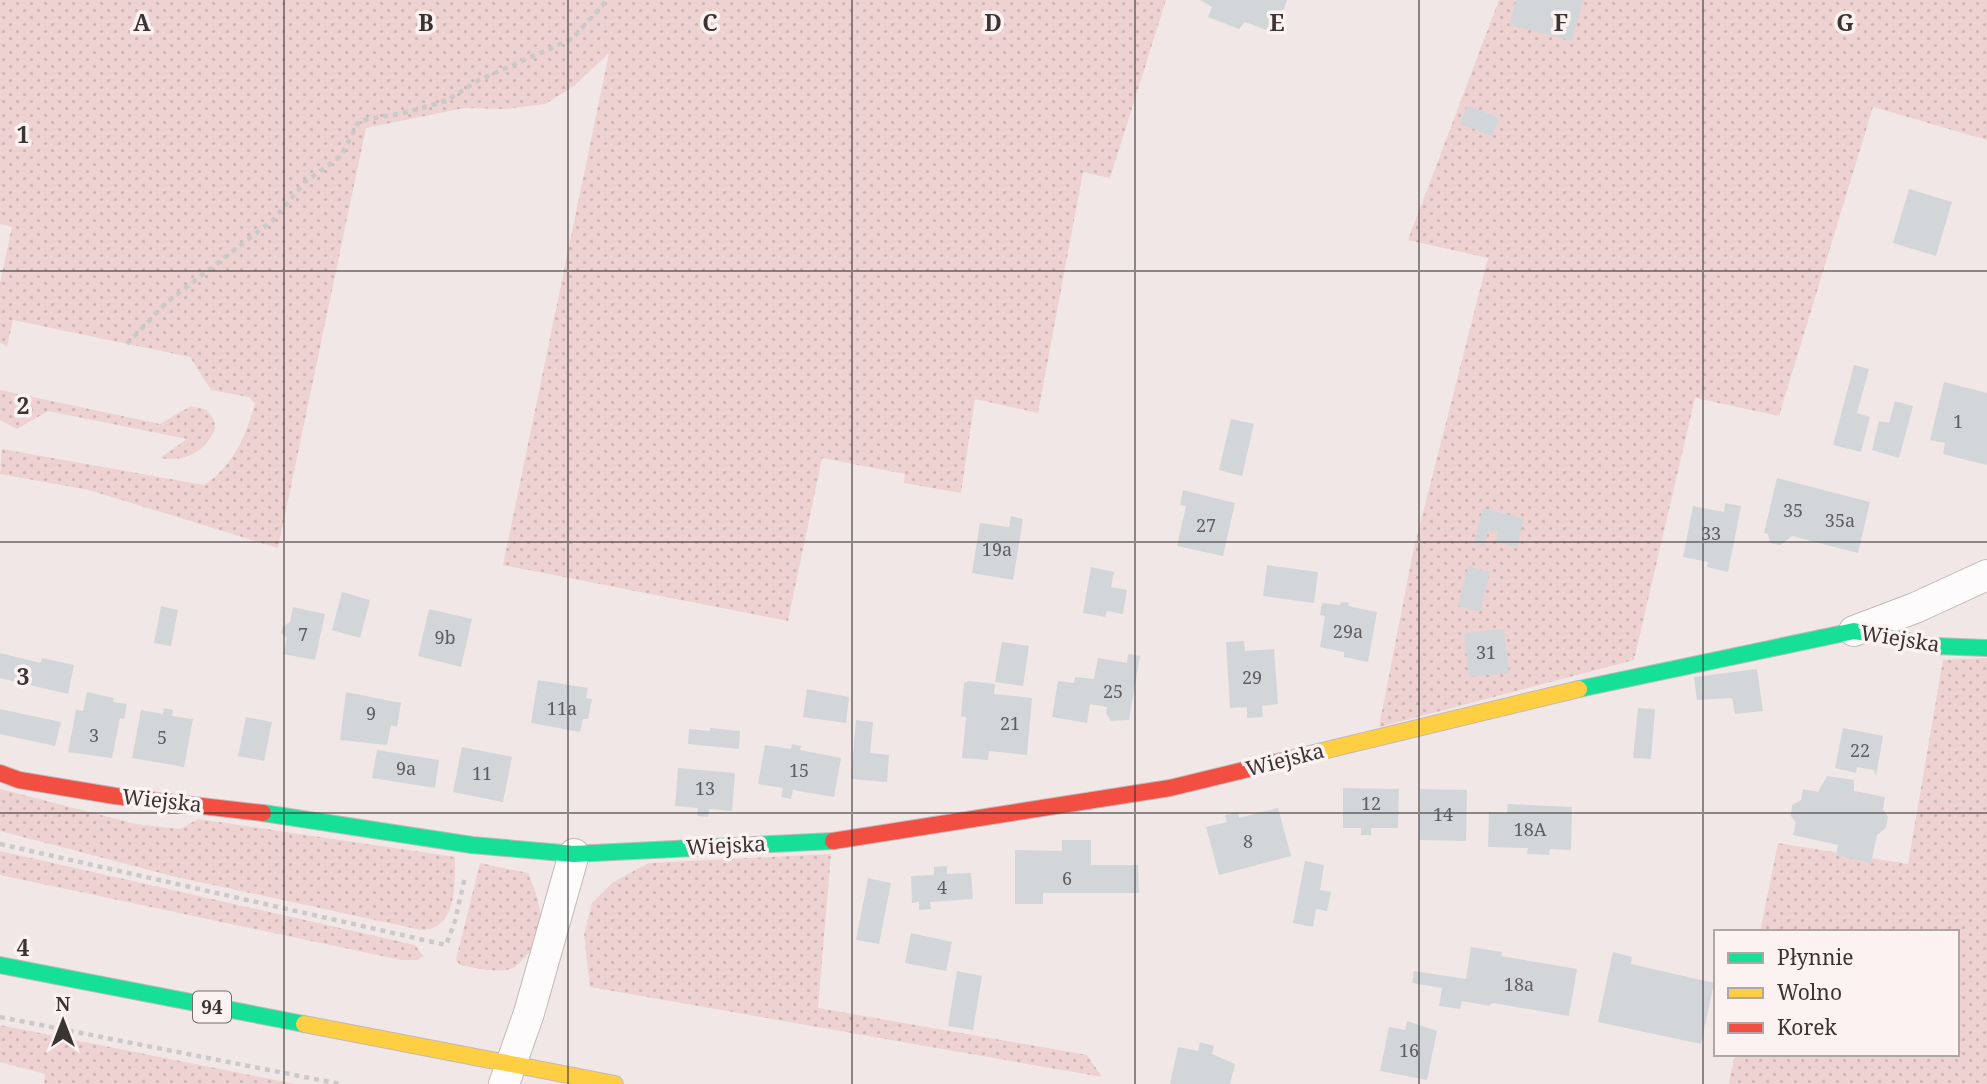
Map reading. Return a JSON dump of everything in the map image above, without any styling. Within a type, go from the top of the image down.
[{"type":"street","points":[[1854,631],[1915,608],[1987,575]]},
{"type":"street","name":"Wiejska","points":[[0,773],[19,780],[115,796],[234,809],[472,845],[575,854],[835,841],[1170,788],[1629,677],[1854,631],[1936,646],[1987,649]]},
{"type":"street","points":[[507,1075],[529,1013],[575,854]]},
{"type":"street","name":"94","points":[[0,965],[507,1075],[615,1084]]},
{"type":"path","points":[[127,344],[166,303],[273,220],[305,182],[341,156],[359,121],[408,112],[446,101],[478,80],[572,38],[607,0]]},
{"type":"path","points":[[0,844],[446,945],[455,921],[472,845]]},
{"type":"path","points":[[0,1017],[340,1084]]},
{"type":"shaded area","points":[[0,0],[1166,0],[1110,178],[1083,172],[1038,413],[975,399],[961,493],[904,483],[905,474],[822,458],[788,621],[503,565],[609,53],[574,86],[545,104],[506,109],[464,108],[366,128],[278,548],[89,490],[0,474],[2,449],[204,485],[223,469],[237,449],[255,403],[249,397],[211,390],[190,357],[13,320],[7,347],[0,342],[0,283],[12,227],[0,224]]},
{"type":"shaded area","points":[[1499,0],[1987,0],[1987,140],[1873,107],[1779,416],[1695,398],[1634,660],[1379,727],[1413,552],[1488,258],[1408,240]]},
{"type":"shaded area","points":[[0,390],[160,424],[191,406],[207,410],[214,420],[215,429],[200,450],[193,454],[178,459],[160,458],[187,439],[48,411],[17,429],[0,420]]},
{"type":"shaded area","points":[[1987,658],[1987,1084],[1729,1084],[1735,1056],[1959,1056],[1959,930],[1760,930],[1778,843],[1908,864],[1943,660]]},
{"type":"shaded area","points":[[0,789],[136,824],[180,829],[198,819],[455,857],[452,904],[442,922],[433,928],[421,930],[176,877],[0,831]]},
{"type":"shaded area","points":[[0,851],[415,945],[423,956],[418,960],[401,960],[0,875]]},
{"type":"shaded area","points":[[831,854],[818,1008],[1087,1055],[1102,1077],[590,987],[584,935],[592,903],[613,882],[649,863]]},
{"type":"shaded area","points":[[480,863],[528,873],[539,904],[539,936],[527,955],[510,969],[479,969],[460,965],[456,960]]},
{"type":"shaded area","points":[[0,1025],[295,1084],[44,1084],[45,1074],[0,1062]]},
{"type":"building","points":[[1200,0],[1287,0],[1275,33],[1245,22],[1239,29],[1208,17],[1212,7]]},
{"type":"building","points":[[1516,0],[1583,0],[1572,41],[1509,25]]},
{"type":"building","points":[[1467,105],[1499,118],[1492,136],[1460,124]]},
{"type":"building","points":[[1909,189],[1952,202],[1936,256],[1893,243]]},
{"type":"building","points":[[1854,365],[1869,369],[1857,413],[1870,417],[1861,452],[1833,445]]},
{"type":"building","points":[[1944,382],[1987,393],[1987,465],[1943,454],[1945,443],[1930,440]]},
{"type":"building","points":[[1895,401],[1913,406],[1899,458],[1872,450],[1879,421],[1889,423]]},
{"type":"building","points":[[1231,419],[1254,424],[1242,476],[1219,470]]},
{"type":"building","points":[[1777,478],[1870,502],[1858,553],[1792,536],[1780,545],[1770,543],[1768,534],[1764,533]]},
{"type":"building","points":[[1183,490],[1235,503],[1223,556],[1177,546],[1186,506],[1180,505]]},
{"type":"building","points":[[1725,503],[1741,506],[1728,572],[1707,567],[1708,562],[1683,557],[1693,506],[1724,512]]},
{"type":"building","points":[[1483,508],[1524,519],[1517,547],[1496,542],[1498,531],[1489,529],[1484,546],[1474,543]]},
{"type":"building","points":[[1011,516],[1023,519],[1013,580],[972,573],[980,523],[1009,527]]},
{"type":"building","points":[[1267,565],[1318,572],[1314,603],[1263,596]]},
{"type":"building","points":[[1468,566],[1490,572],[1480,612],[1458,606]]},
{"type":"building","points":[[1091,567],[1114,572],[1111,587],[1127,590],[1123,614],[1107,611],[1105,617],[1083,613]]},
{"type":"building","points":[[342,592],[370,600],[360,638],[332,630]]},
{"type":"building","points":[[1341,602],[1377,612],[1368,662],[1344,657],[1344,652],[1320,647],[1325,616],[1320,615],[1322,603],[1340,605]]},
{"type":"building","points":[[161,606],[178,610],[171,646],[154,643]]},
{"type":"building","points":[[293,607],[325,614],[315,660],[283,654],[287,638],[281,633],[283,626],[290,622]]},
{"type":"building","points":[[429,609],[472,619],[461,667],[418,656]]},
{"type":"building","points":[[1504,629],[1509,673],[1469,677],[1464,633]]},
{"type":"building","points":[[1244,641],[1245,651],[1274,649],[1278,704],[1262,706],[1263,717],[1247,718],[1247,707],[1230,708],[1226,642]]},
{"type":"building","points":[[1002,642],[1029,646],[1023,686],[995,682]]},
{"type":"building","points":[[0,653],[41,663],[42,658],[74,665],[68,694],[0,678]]},
{"type":"building","points":[[1128,654],[1140,656],[1129,720],[1111,721],[1106,713],[1107,707],[1090,704],[1087,723],[1052,717],[1058,681],[1074,683],[1075,677],[1094,679],[1098,658],[1127,663]]},
{"type":"building","points":[[1757,669],[1763,711],[1735,714],[1732,698],[1697,700],[1694,677]]},
{"type":"building","points":[[538,680],[588,688],[586,698],[592,699],[588,719],[583,719],[580,732],[531,723]]},
{"type":"building","points":[[969,681],[995,684],[994,694],[1032,698],[1027,755],[989,751],[988,760],[962,758],[966,717],[961,716],[964,683]]},
{"type":"building","points":[[807,689],[849,697],[846,723],[803,717]]},
{"type":"building","points":[[87,692],[114,698],[113,702],[127,704],[124,719],[120,718],[112,758],[68,752],[76,710],[83,711]]},
{"type":"building","points":[[346,692],[401,703],[397,727],[391,725],[387,745],[340,740]]},
{"type":"building","points":[[164,708],[173,710],[172,716],[193,719],[184,767],[132,758],[141,710],[163,714]]},
{"type":"building","points":[[1638,708],[1655,709],[1651,759],[1633,758]]},
{"type":"building","points":[[0,709],[61,722],[55,746],[0,734]]},
{"type":"building","points":[[246,717],[272,722],[264,761],[238,756]]},
{"type":"building","points":[[856,720],[873,722],[870,753],[889,755],[887,782],[851,779]]},
{"type":"building","points":[[710,728],[740,731],[739,749],[688,744],[689,729],[710,731]]},
{"type":"building","points":[[1843,728],[1883,736],[1876,776],[1874,770],[1857,767],[1856,773],[1835,768]]},
{"type":"building","points":[[792,744],[801,746],[800,750],[841,758],[834,797],[793,790],[791,799],[781,797],[783,788],[758,784],[765,745],[791,749]]},
{"type":"building","points":[[462,747],[512,757],[503,802],[453,792]]},
{"type":"building","points":[[377,750],[439,760],[435,788],[372,778]]},
{"type":"building","points":[[678,768],[735,773],[732,811],[709,809],[708,817],[697,816],[698,808],[675,806]]},
{"type":"building","points":[[1827,776],[1854,780],[1854,791],[1885,797],[1883,809],[1888,817],[1886,828],[1877,835],[1871,863],[1836,855],[1838,845],[1793,835],[1796,823],[1791,816],[1792,805],[1801,800],[1803,789],[1818,792]]},
{"type":"building","points":[[1343,788],[1399,789],[1398,828],[1371,828],[1371,835],[1361,835],[1361,828],[1343,828]]},
{"type":"building","points":[[1420,789],[1467,790],[1466,841],[1419,840]]},
{"type":"building","points":[[1508,804],[1572,807],[1571,850],[1550,849],[1549,855],[1527,854],[1528,848],[1488,847],[1489,812],[1507,813]]},
{"type":"building","points":[[1278,808],[1291,856],[1219,875],[1206,827],[1227,822],[1225,815],[1238,812],[1239,818]]},
{"type":"building","points":[[1062,840],[1091,840],[1091,865],[1138,865],[1139,893],[1043,893],[1043,904],[1015,904],[1015,850],[1062,851]]},
{"type":"building","points":[[1305,861],[1324,865],[1320,890],[1331,892],[1327,911],[1316,909],[1313,927],[1293,923]]},
{"type":"building","points":[[947,866],[947,874],[971,873],[973,899],[930,902],[931,909],[919,910],[919,902],[912,903],[911,876],[934,875],[934,867]]},
{"type":"building","points":[[868,878],[891,883],[879,944],[856,940]]},
{"type":"building","points":[[911,933],[952,942],[946,971],[905,963]]},
{"type":"building","points":[[1471,947],[1502,952],[1501,956],[1577,969],[1569,1016],[1493,1003],[1489,1006],[1462,1001],[1460,1009],[1439,1006],[1442,988],[1412,983],[1414,971],[1466,979]]},
{"type":"building","points":[[1613,952],[1632,957],[1631,964],[1714,983],[1701,1044],[1598,1022]]},
{"type":"building","points":[[957,971],[982,976],[973,1030],[948,1026]]},
{"type":"building","points":[[1407,1021],[1437,1031],[1427,1080],[1380,1071],[1389,1027],[1405,1030]]},
{"type":"building","points":[[1200,1042],[1214,1046],[1212,1054],[1235,1064],[1230,1084],[1170,1084],[1178,1047],[1198,1051]]},
{"type":"traffic: fast","points":[[1579,689],[1854,631],[1935,646],[1987,648]]},
{"type":"traffic: fast","points":[[263,813],[472,845],[574,854],[833,841]]},
{"type":"traffic: fast","points":[[0,965],[304,1024]]},
{"type":"traffic: slow","points":[[1306,755],[1579,689]]},
{"type":"traffic: slow","points":[[304,1024],[615,1084]]},
{"type":"traffic: jam","points":[[833,841],[1170,788],[1306,755]]},
{"type":"traffic: jam","points":[[0,773],[19,780],[115,796],[263,813]]}]
